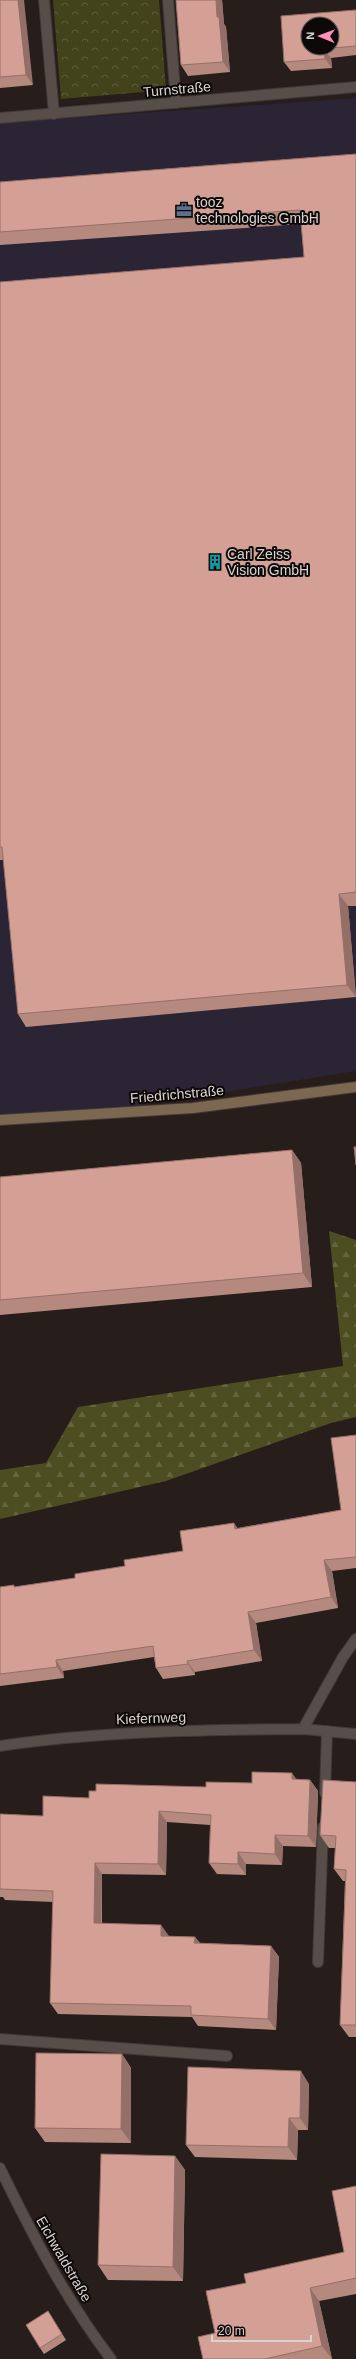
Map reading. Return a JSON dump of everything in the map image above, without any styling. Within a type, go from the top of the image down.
[{"type":"main road","name":"Friedrichstraße","points":[[0,1120],[193,1108],[356,1087]]},
{"type":"street","points":[[44,0],[54,114]]},
{"type":"street","points":[[168,0],[176,103]]},
{"type":"street","name":"Turnstraße","points":[[0,118],[356,88]]},
{"type":"street","points":[[303,1729],[343,1657],[356,1639]]},
{"type":"street","name":"Kiefernweg","points":[[0,1746],[57,1737],[121,1732],[303,1729],[356,1734]]},
{"type":"street","points":[[324,1803],[327,1731]]},
{"type":"street","points":[[318,1962],[324,1819]]},
{"type":"street","points":[[0,2039],[227,2056]]},
{"type":"street","name":"Eichwaldstraße","points":[[0,2168],[56,2275],[86,2326],[111,2359]]},
{"type":"shaded area","points":[[356,98],[356,1071],[60,1118],[0,1120],[0,123]]},
{"type":"green space","points":[[53,0],[159,0],[166,90],[61,99]]},
{"type":"green space","points":[[329,1231],[356,1240],[356,1417],[331,1423],[166,1481],[0,1519],[0,1470],[46,1463],[78,1407],[343,1366]]},
{"type":"building","points":[[0,0],[18,0],[26,75],[0,77]]},
{"type":"building","points":[[176,0],[216,0],[223,62],[181,65]]},
{"type":"building","points":[[356,10],[356,46],[340,47],[340,16],[300,16],[300,56],[325,56],[325,59],[284,62],[281,16]]},
{"type":"building","points":[[356,154],[356,892],[339,894],[347,985],[18,1014],[2,847],[0,847],[0,282],[304,257],[300,210],[0,232],[0,182]]},
{"type":"building","points":[[354,1147],[356,1147],[356,1165]]},
{"type":"building","points":[[292,1150],[303,1273],[0,1300],[0,1177]]},
{"type":"building","points":[[356,1435],[356,1557],[324,1560],[331,1597],[248,1612],[254,1650],[187,1661],[188,1664],[156,1668],[153,1646],[56,1660],[57,1667],[0,1674],[0,1587],[14,1585],[14,1587],[75,1578],[75,1574],[125,1566],[124,1560],[183,1551],[180,1531],[234,1523],[235,1529],[341,1510],[331,1438]]},
{"type":"building","points":[[252,1772],[292,1773],[292,1779],[310,1780],[308,1836],[275,1835],[275,1854],[238,1852],[238,1864],[209,1863],[211,1815],[159,1811],[158,1864],[95,1863],[94,1923],[161,1925],[161,1936],[195,1937],[194,1943],[271,1946],[268,2019],[191,2015],[191,2006],[50,2003],[53,1891],[0,1889],[0,1814],[43,1816],[43,1796],[89,1798],[89,1791],[96,1791],[96,1784],[206,1787],[206,1782],[252,1783]]},
{"type":"building","points":[[323,1780],[356,1782],[356,2025],[340,2025],[346,1870],[334,1869],[336,1836],[320,1835]]},
{"type":"building","points":[[36,2053],[122,2054],[121,2129],[35,2128]]},
{"type":"building","points":[[188,2067],[301,2071],[300,2118],[289,2118],[288,2147],[186,2145]]},
{"type":"building","points":[[101,2154],[175,2156],[173,2267],[98,2265]]},
{"type":"building","points":[[356,2186],[356,2278],[310,2288],[322,2346],[265,2359],[203,2359],[198,2337],[215,2333],[206,2291],[246,2283],[244,2274],[344,2252],[332,2191]]},
{"type":"building","points":[[48,2311],[62,2334],[40,2348],[26,2325]]},
{"type":"place","name":"tooz technologies GmbH","points":[[184,210]]},
{"type":"place","name":"Carl Zeiss Vision GmbH","points":[[215,562]]}]
